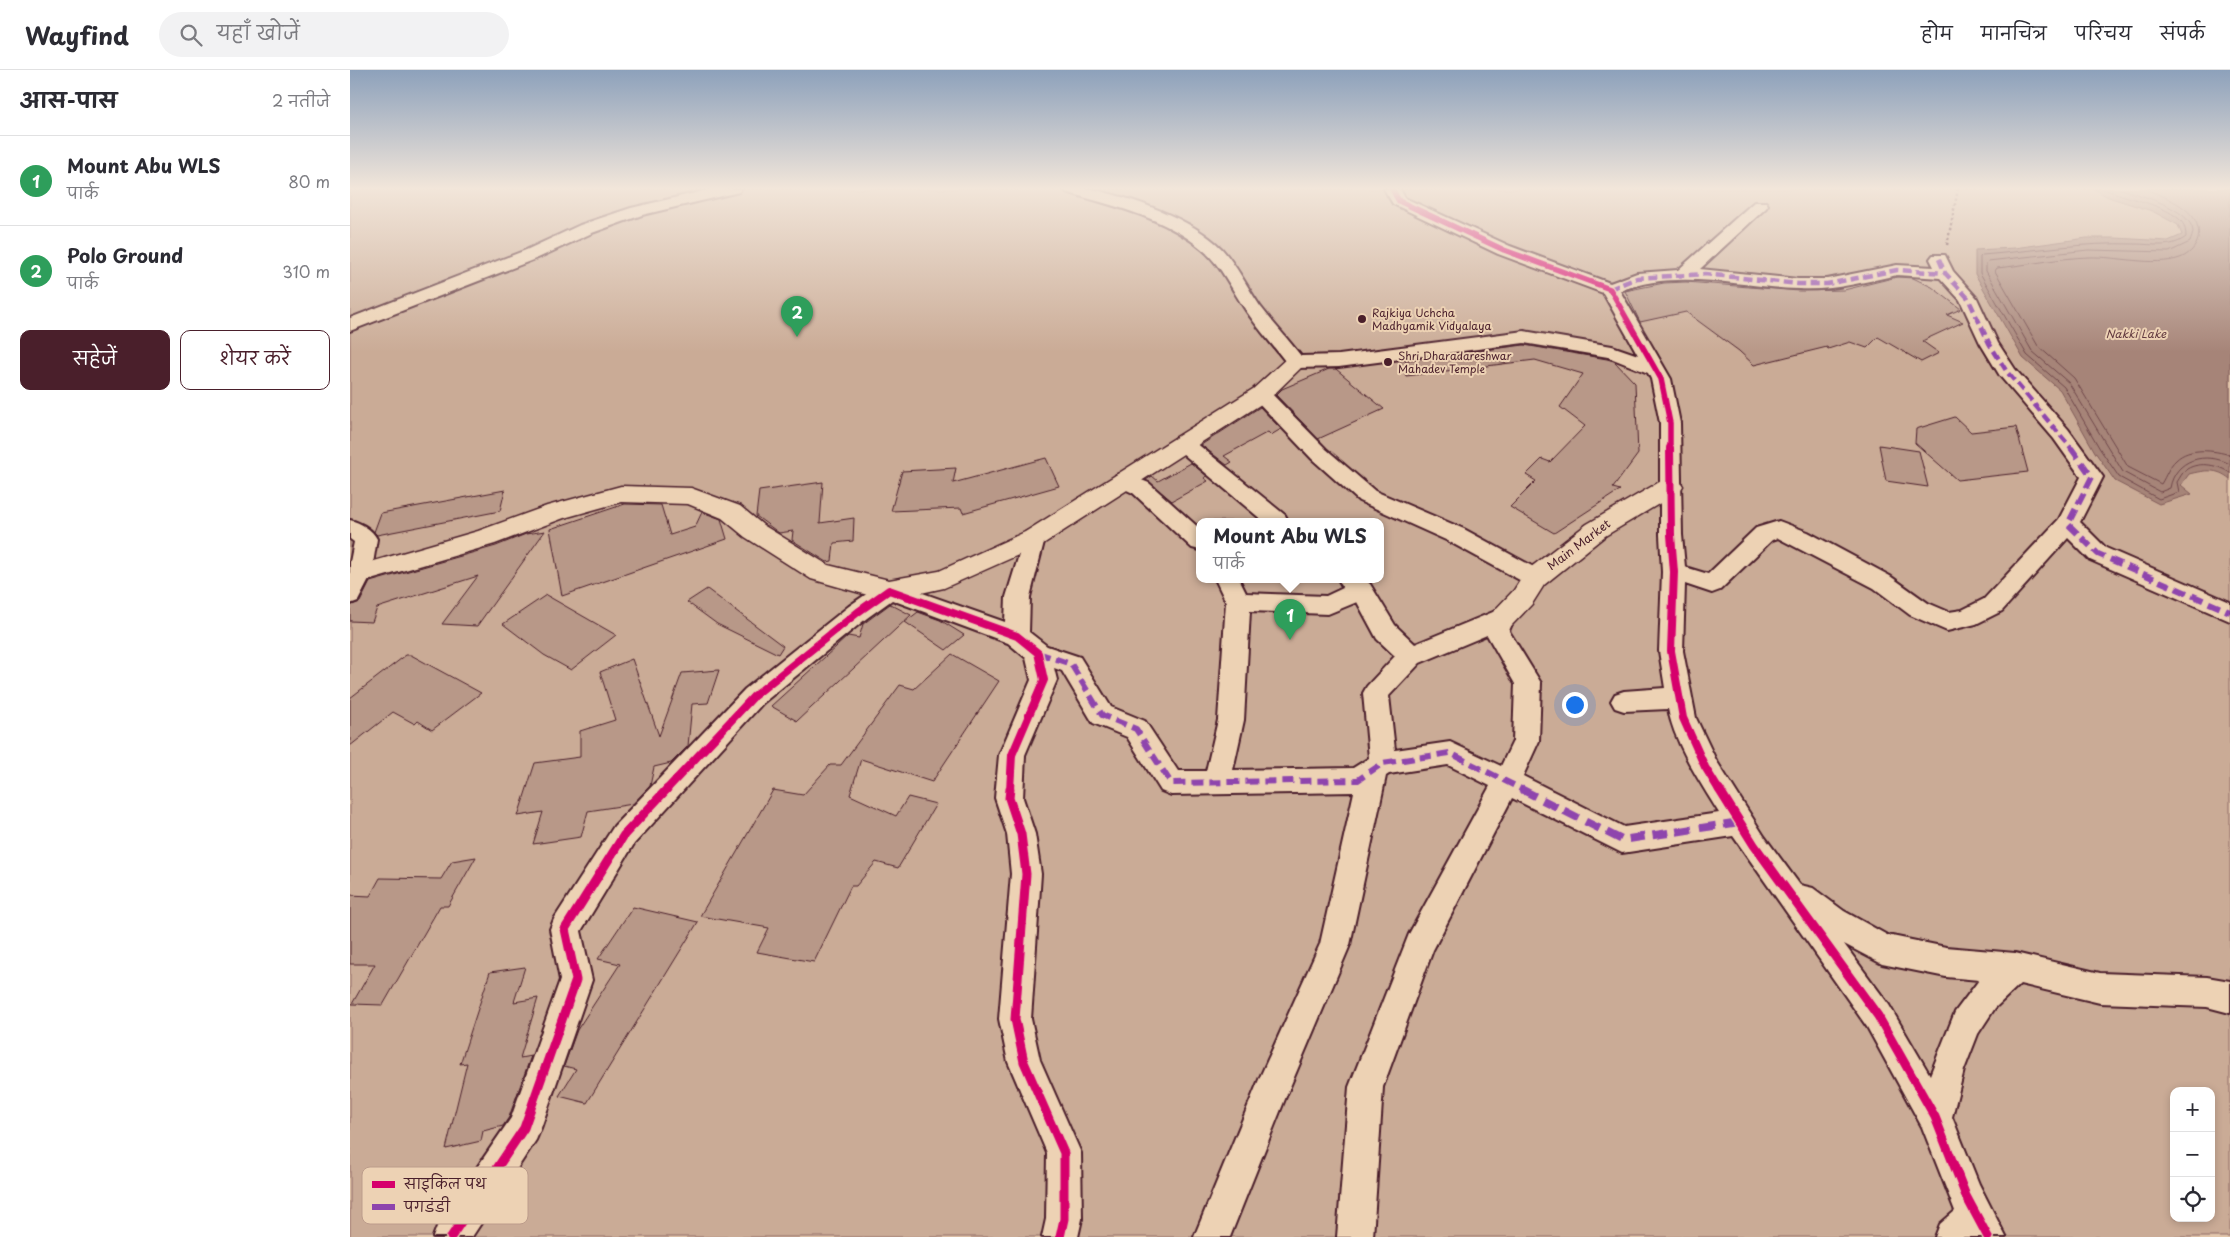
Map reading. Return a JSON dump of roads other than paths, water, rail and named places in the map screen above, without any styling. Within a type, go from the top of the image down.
[{"type":"main road","points":[[353,583],[556,512],[621,494],[691,496],[731,512],[754,531],[820,572],[889,590],[944,579],[1034,538],[1261,394],[1296,362]]},
{"type":"main road","name":"Main Market","points":[[1502,619],[1523,597],[1535,578],[1596,530],[1670,486]]},
{"type":"street","points":[[351,323],[532,254],[555,243]]},
{"type":"street","points":[[1205,243],[1210,247],[1239,283],[1255,310],[1296,362],[1339,361],[1524,337],[1612,352],[1653,368]]},
{"type":"street","points":[[1490,243],[1610,289],[1653,368],[1661,379],[1670,423],[1670,486],[1674,572],[1671,651],[1683,718],[1705,767],[1740,822],[1780,881],[1878,1016],[1935,1118],[1966,1196],[1972,1230]]},
{"type":"street","points":[[1683,275],[1718,243]]},
{"type":"street","points":[[1610,289],[1637,278],[1705,274],[1798,284],[1827,284],[1897,270],[1942,266],[1968,298],[1989,343],[2007,372],[2060,434],[2092,477],[2068,524],[1994,605],[1967,618],[1946,622],[1919,609],[1873,578],[1800,538],[1779,529],[1764,534],[1712,584],[1674,572]]},
{"type":"street","points":[[1612,352],[1625,315]]},
{"type":"street","points":[[1261,394],[1319,454],[1368,496],[1456,535],[1535,578]]},
{"type":"street","points":[[1183,443],[1273,518]]},
{"type":"street","points":[[1124,480],[1141,488],[1196,538]]},
{"type":"street","points":[[2068,524],[2098,554],[2230,612]]},
{"type":"street","points":[[350,528],[366,539],[353,583]]},
{"type":"street","points":[[1034,538],[1018,597],[1027,644],[1044,680],[1012,755],[1009,798],[1021,834],[1026,874],[1015,1019],[1024,1062],[1064,1153],[1064,1219],[1060,1237]]},
{"type":"street","points":[[1217,783],[1231,720],[1238,602],[1229,583]]},
{"type":"street","points":[[1238,602],[1328,605],[1355,585],[1386,632],[1411,656]]},
{"type":"street","points":[[498,1167],[524,1128],[576,980],[565,928],[624,835],[754,696],[858,612],[889,590],[1027,644],[1071,664],[1102,714],[1136,729],[1171,783],[1358,780],[1378,766],[1450,753],[1622,840],[1740,822]]},
{"type":"street","points":[[1212,1237],[1272,1089],[1335,945],[1361,820],[1378,766],[1376,693],[1411,656],[1502,619]]},
{"type":"street","points":[[1355,1237],[1366,1087],[1420,944],[1526,741],[1528,683],[1497,631],[1502,619]]},
{"type":"street","points":[[1624,701],[1679,698]]},
{"type":"street","points":[[1780,881],[1833,921],[1882,949],[1946,962],[2015,968],[2100,988],[2207,992],[2230,997]]},
{"type":"street","points":[[1935,1118],[1947,1070],[1963,1031],[1983,998],[2015,968]]},
{"type":"street","points":[[451,1237],[460,1224]]},
{"type":"water","name":"Nakki Lake","points":[[2047,243],[2230,243],[2230,479],[2225,475],[2211,471],[2189,474],[2181,485],[2192,494],[2159,504],[2115,481],[2095,452],[2060,390],[2023,358],[1975,274],[1975,250],[2014,248]]},
{"type":"place","name":"Rajkiya Uchcha Madhyamik Vidyalaya","points":[[1362,319]]},
{"type":"place","name":"Polo Ground","points":[[797,337]]},
{"type":"place","name":"Shri Dharadareshwar Mahadev Temple","points":[[1388,362]]},
{"type":"place","name":"Mount Abu WLS","points":[[1290,640]]}]
